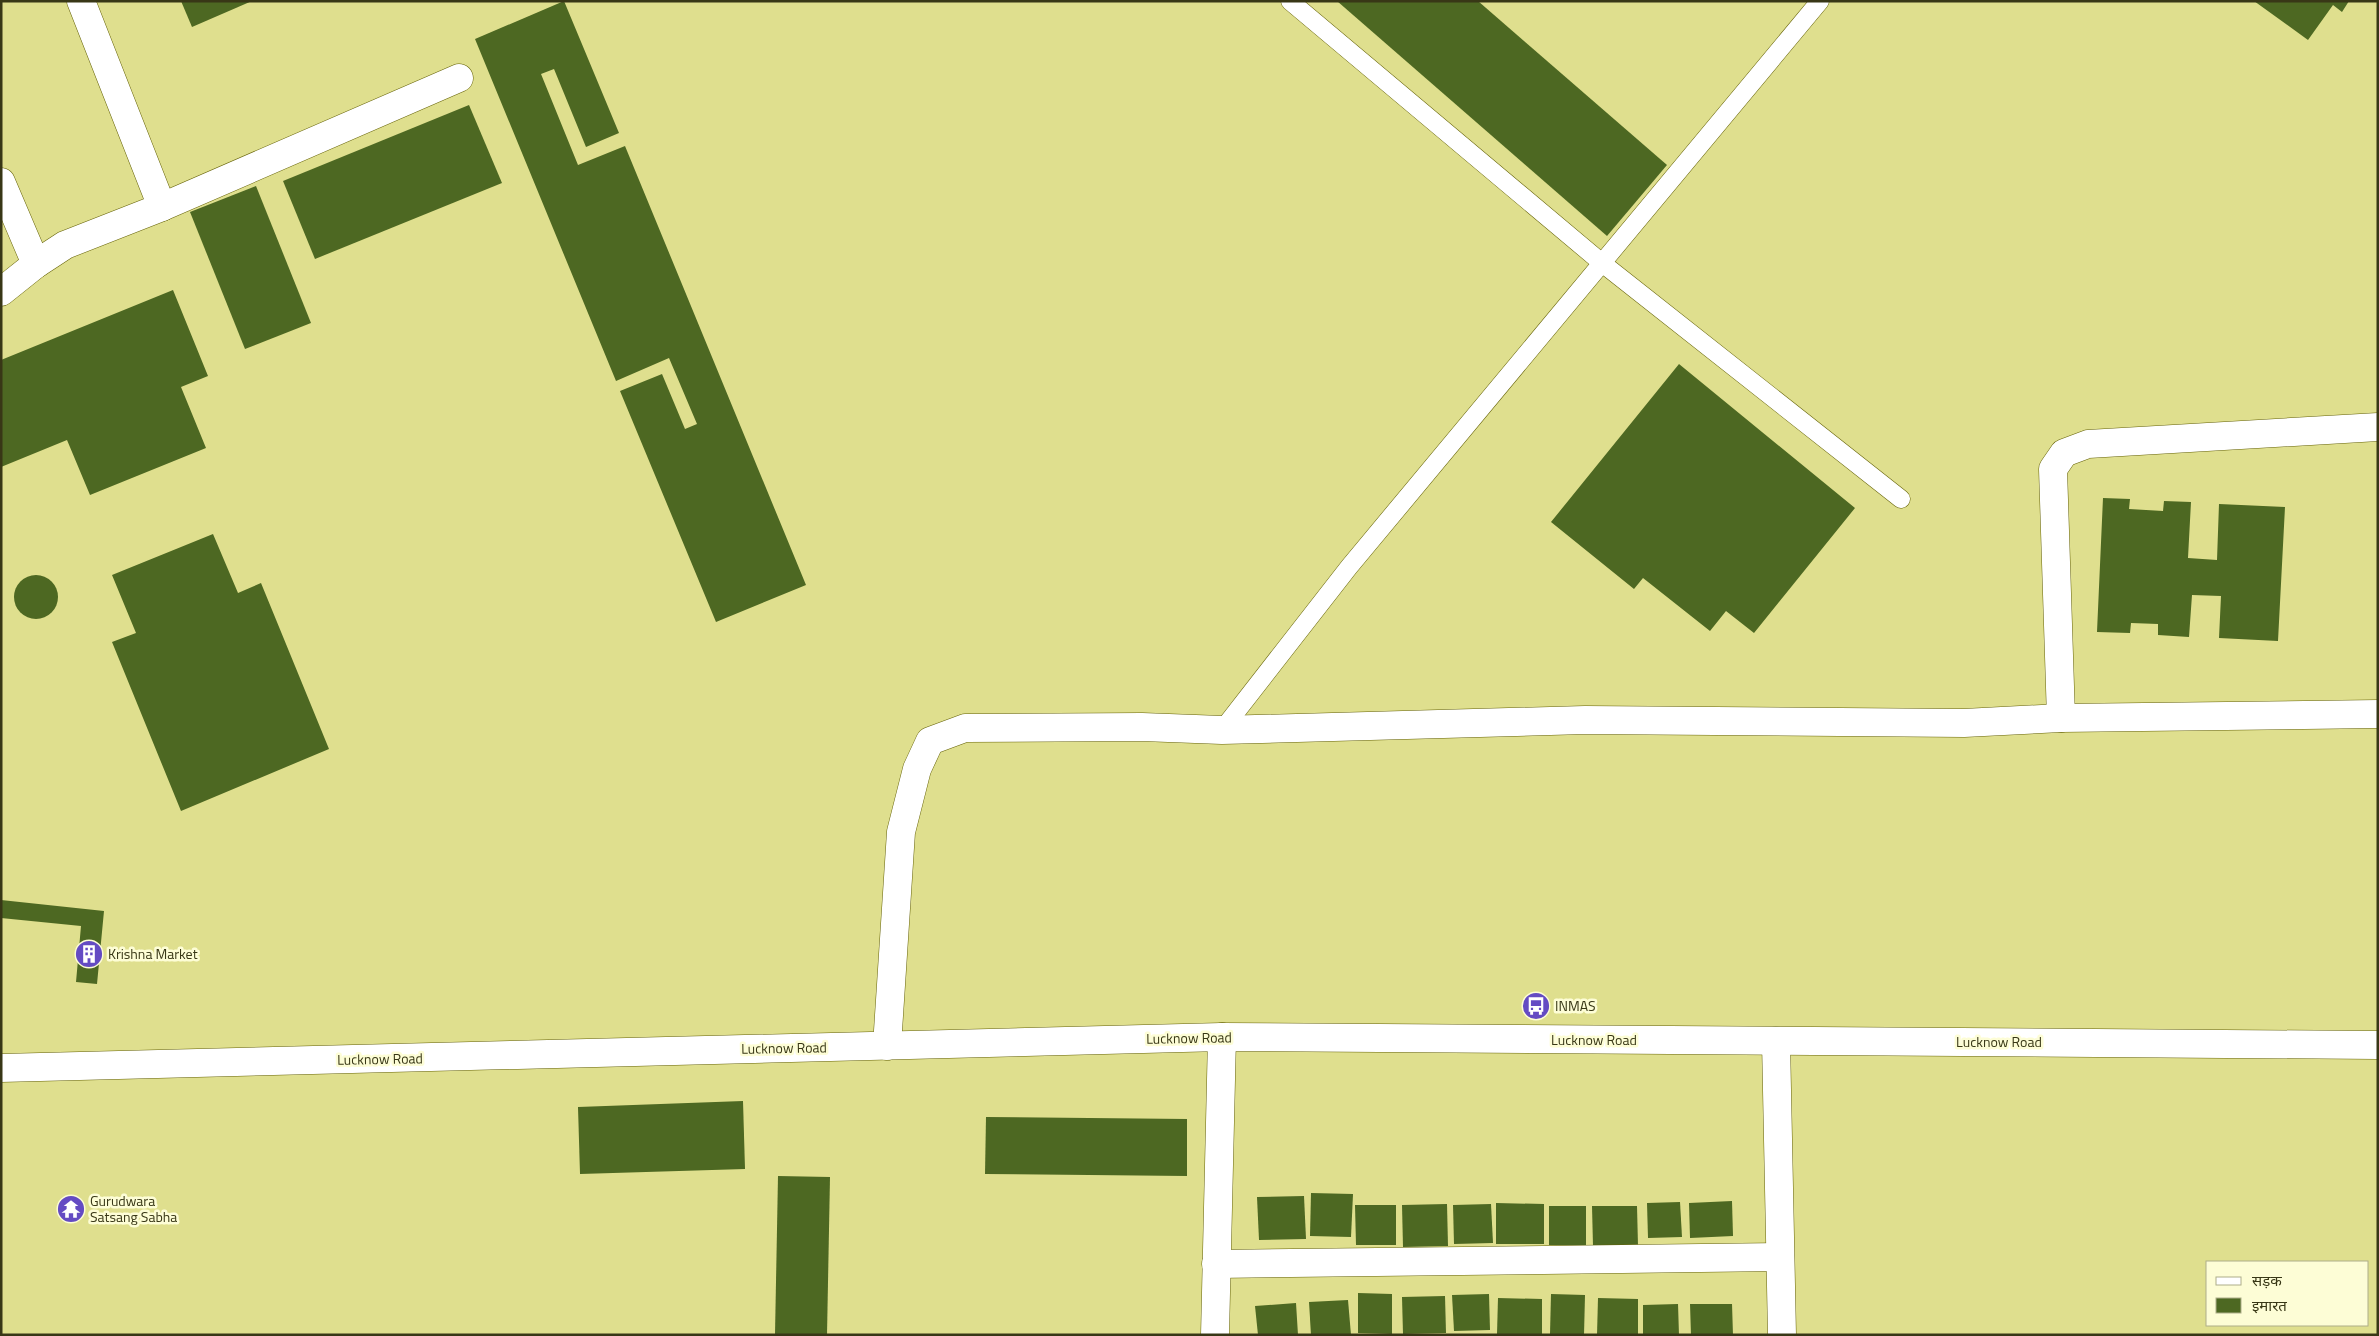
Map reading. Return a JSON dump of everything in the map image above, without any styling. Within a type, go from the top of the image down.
[{"type":"street","points":[[81,1],[162,207]]},
{"type":"street","points":[[1,292],[36,264],[65,245],[162,207],[459,78]]},
{"type":"street","points":[[1,182],[36,264]]},
{"type":"street","points":[[2061,718],[2053,469],[2064,453],[2088,444],[2378,427]]},
{"type":"street","points":[[887,1046],[901,832],[917,769],[930,741],[965,728],[1142,727],[1222,730],[1584,720],[1964,723],[2061,718],[2378,714]]},
{"type":"street","points":[[1215,1335],[1222,1037]]},
{"type":"street","name":"Lucknow Road","points":[[1,1068],[1222,1037],[2378,1045]]},
{"type":"street","points":[[1776,1041],[1782,1335]]},
{"type":"street","points":[[1216,1264],[1780,1257]]},
{"type":"lane","points":[[1290,1],[1602,263],[1901,499]]},
{"type":"lane","points":[[1222,730],[1349,568],[1820,1]]},
{"type":"building","points":[[181,1],[252,1],[192,27]]},
{"type":"building","points":[[564,1],[619,133],[586,147],[554,69],[541,74],[578,165],[625,146],[806,585],[716,622],[620,391],[662,374],[685,429],[697,424],[669,358],[616,381],[475,39]]},
{"type":"building","points":[[1337,1],[1478,1],[1667,165],[1607,236]]},
{"type":"building","points":[[2254,1],[2349,1],[2342,12],[2333,5],[2308,40]]},
{"type":"building","points":[[469,105],[502,183],[315,259],[283,181]]},
{"type":"building","points":[[256,186],[311,323],[245,349],[190,212]]},
{"type":"building","points":[[173,290],[208,376],[181,387],[206,448],[90,495],[67,440],[1,467],[1,360]]},
{"type":"building","points":[[1679,364],[1855,508],[1754,633],[1726,611],[1710,631],[1643,578],[1634,589],[1551,522]]},
{"type":"building","points":[[2103,498],[2130,499],[2129,509],[2163,511],[2164,501],[2191,502],[2188,558],[2217,560],[2219,504],[2285,507],[2278,641],[2219,638],[2221,596],[2192,595],[2189,637],[2158,635],[2158,624],[2131,623],[2130,633],[2097,632]]},
{"type":"building","points":[[213,534],[238,593],[261,583],[329,749],[181,811],[112,642],[136,633],[112,575]]},
{"type":"building","points":[[36,575],[48,579],[54,585],[58,597],[54,609],[48,615],[36,619],[24,615],[18,609],[14,597],[18,585],[24,579]]},
{"type":"building","name":"Krishna Market","points":[[1,900],[104,911],[97,984],[76,982],[81,926],[1,918]]},
{"type":"building","points":[[743,1101],[745,1169],[580,1174],[578,1107]]},
{"type":"building","points":[[986,1117],[1187,1119],[1187,1176],[985,1174]]},
{"type":"building","points":[[778,1176],[830,1177],[827,1335],[775,1335]]},
{"type":"building","points":[[1311,1193],[1353,1194],[1351,1237],[1310,1236]]},
{"type":"building","points":[[1304,1196],[1306,1239],[1259,1240],[1257,1197]]},
{"type":"building","points":[[1732,1201],[1733,1236],[1690,1238],[1689,1203]]},
{"type":"building","points":[[1680,1202],[1682,1237],[1648,1238],[1647,1203]]},
{"type":"building","points":[[1496,1203],[1544,1204],[1544,1244],[1496,1244]]},
{"type":"building","points":[[1447,1204],[1448,1246],[1403,1247],[1402,1205]]},
{"type":"building","points":[[1491,1204],[1493,1243],[1454,1244],[1453,1205]]},
{"type":"building","points":[[1355,1205],[1396,1205],[1396,1245],[1356,1245]]},
{"type":"building","points":[[1549,1206],[1586,1206],[1586,1246],[1549,1245]]},
{"type":"building","points":[[1592,1206],[1637,1206],[1638,1246],[1593,1246]]},
{"type":"building","points":[[1358,1293],[1392,1294],[1392,1334],[1358,1333]]},
{"type":"building","points":[[1489,1294],[1490,1330],[1454,1331],[1452,1295]]},
{"type":"building","points":[[1551,1294],[1585,1295],[1584,1335],[1550,1334]]},
{"type":"building","points":[[1445,1296],[1446,1333],[1403,1334],[1402,1297]]},
{"type":"building","points":[[1498,1298],[1542,1299],[1542,1335],[1497,1334]]},
{"type":"building","points":[[1598,1298],[1638,1299],[1638,1335],[1597,1335]]},
{"type":"building","points":[[1348,1300],[1351,1335],[1311,1335],[1309,1302]]},
{"type":"building","points":[[1296,1303],[1298,1335],[1258,1335],[1255,1306]]},
{"type":"building","points":[[1678,1304],[1679,1335],[1643,1335],[1643,1305]]},
{"type":"building","points":[[1690,1304],[1732,1304],[1733,1335],[1691,1335]]},
{"type":"place","name":"Krishna Market","points":[[89,954]]},
{"type":"place","name":"INMAS","points":[[1536,1006]]},
{"type":"place","name":"Gurudwara Satsang Sabha","points":[[71,1209]]}]
